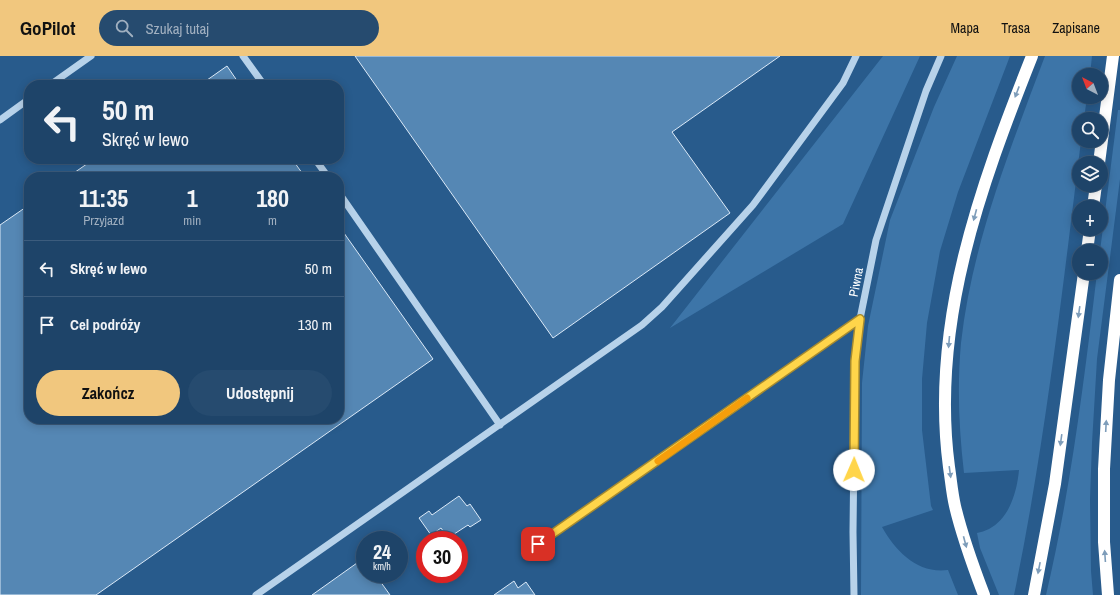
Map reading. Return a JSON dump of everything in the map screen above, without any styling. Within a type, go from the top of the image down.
[{"type":"highway","points":[[984,595],[967,552],[954,504],[945,436],[944,396],[951,319],[963,258],[979,198],[1032,56]]},
{"type":"highway","points":[[1100,156],[1113,56]]},
{"type":"highway","points":[[1034,595],[1055,484],[1083,280]]},
{"type":"highway","points":[[1108,595],[1104,542],[1104,469],[1109,380],[1120,280]]},
{"type":"street","points":[[57,80],[91,56]]},
{"type":"street","points":[[244,56],[261,80]]},
{"type":"street","points":[[256,595],[642,325],[662,307],[753,205],[843,83],[856,56]]},
{"type":"street","name":"Piwna","points":[[854,595],[853,532],[855,361],[860,319],[876,240],[926,92],[941,56]]},
{"type":"street","points":[[0,120],[24,103]]},
{"type":"street","points":[[344,200],[500,425]]},
{"type":"street","points":[[525,554],[860,319]]},
{"type":"shaded area","points":[[883,56],[920,56],[843,224],[670,328]]},
{"type":"shaded area","points":[[957,56],[1010,56],[958,192],[940,251],[927,323],[922,379],[922,430],[931,506],[933,510],[882,527],[901,553],[918,565],[937,570],[948,570],[958,595],[861,595],[862,383],[868,326],[890,220],[934,107]]},
{"type":"shaded area","points":[[1045,56],[1092,56],[1091,68],[1072,68],[1072,104],[1086,104],[1085,112],[1072,112],[1072,148],[1080,148],[1079,156],[1072,156],[1072,192],[1075,192],[1074,200],[1072,200],[1072,214],[1052,369],[1035,482],[1014,595],[999,595],[980,548],[977,533],[988,530],[1002,518],[1007,511],[1014,495],[1019,470],[964,473],[959,408],[959,376],[961,343],[966,306],[974,269],[994,197]]},
{"type":"shaded area","points":[[1118,110],[1120,110],[1120,179],[1108,273],[1108,244],[1101,244],[1102,236],[1108,236],[1108,200],[1107,200]]},
{"type":"shaded area","points":[[1096,280],[1107,280],[1097,359],[1092,443],[1090,499],[1091,571],[1093,595],[1046,595],[1063,515],[1082,394]]},
{"type":"building","points":[[355,56],[780,56],[672,132],[730,213],[553,338]]},
{"type":"building","points":[[227,66],[237,80],[207,80]]},
{"type":"building","points":[[87,164],[296,164],[301,172],[75,172]]},
{"type":"building","points":[[24,208],[24,424],[340,424],[96,595],[0,595],[0,225]]},
{"type":"building","points":[[344,233],[433,359],[344,421]]},
{"type":"building","points":[[459,496],[467,506],[470,504],[481,520],[470,527],[468,525],[459,531],[443,531],[441,528],[437,531],[428,531],[419,518],[429,511],[432,515]]},
{"type":"building","points":[[356,564],[356,583],[381,583],[390,595],[312,595]]},
{"type":"building","points":[[514,581],[518,588],[526,582],[535,595],[494,595]]},
{"type":"slow traffic","points":[[658,461],[747,398]]},
{"type":"route","points":[[538,544],[860,319],[855,361],[854,470]]}]
